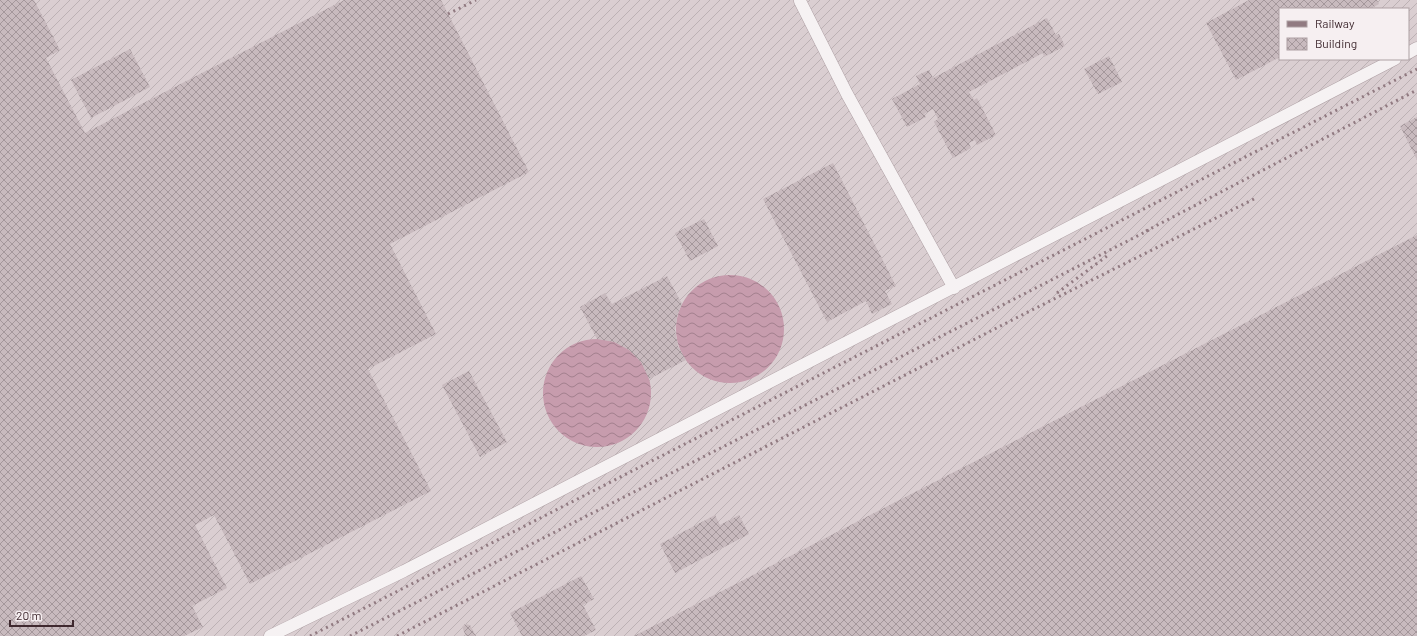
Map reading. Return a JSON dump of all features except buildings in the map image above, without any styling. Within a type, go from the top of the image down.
[{"type":"lane","points":[[800,0],[847,94],[954,288]]},
{"type":"lane","points":[[270,636],[411,568],[1394,60]]},
{"type":"shaded area","points":[[0,0],[1417,0],[1417,636],[0,636]]},
{"type":"water","points":[[730,275],[751,279],[768,291],[780,308],[784,329],[780,350],[768,367],[751,379],[730,383],[709,379],[692,367],[680,350],[676,329],[680,308],[692,291],[709,279]]},
{"type":"water","points":[[597,339],[618,343],[635,355],[647,372],[651,393],[647,414],[635,431],[618,443],[597,447],[576,443],[559,431],[547,414],[543,393],[547,372],[559,355],[576,343]]},
{"type":"railway","points":[[448,14],[476,0]]},
{"type":"railway","points":[[310,636],[1417,69]]},
{"type":"railway","points":[[1146,231],[1417,90]]},
{"type":"railway","points":[[397,636],[1018,317],[1256,198]]},
{"type":"railway","points":[[350,636],[1151,229]]},
{"type":"railway","points":[[1057,293],[1107,256]]}]
